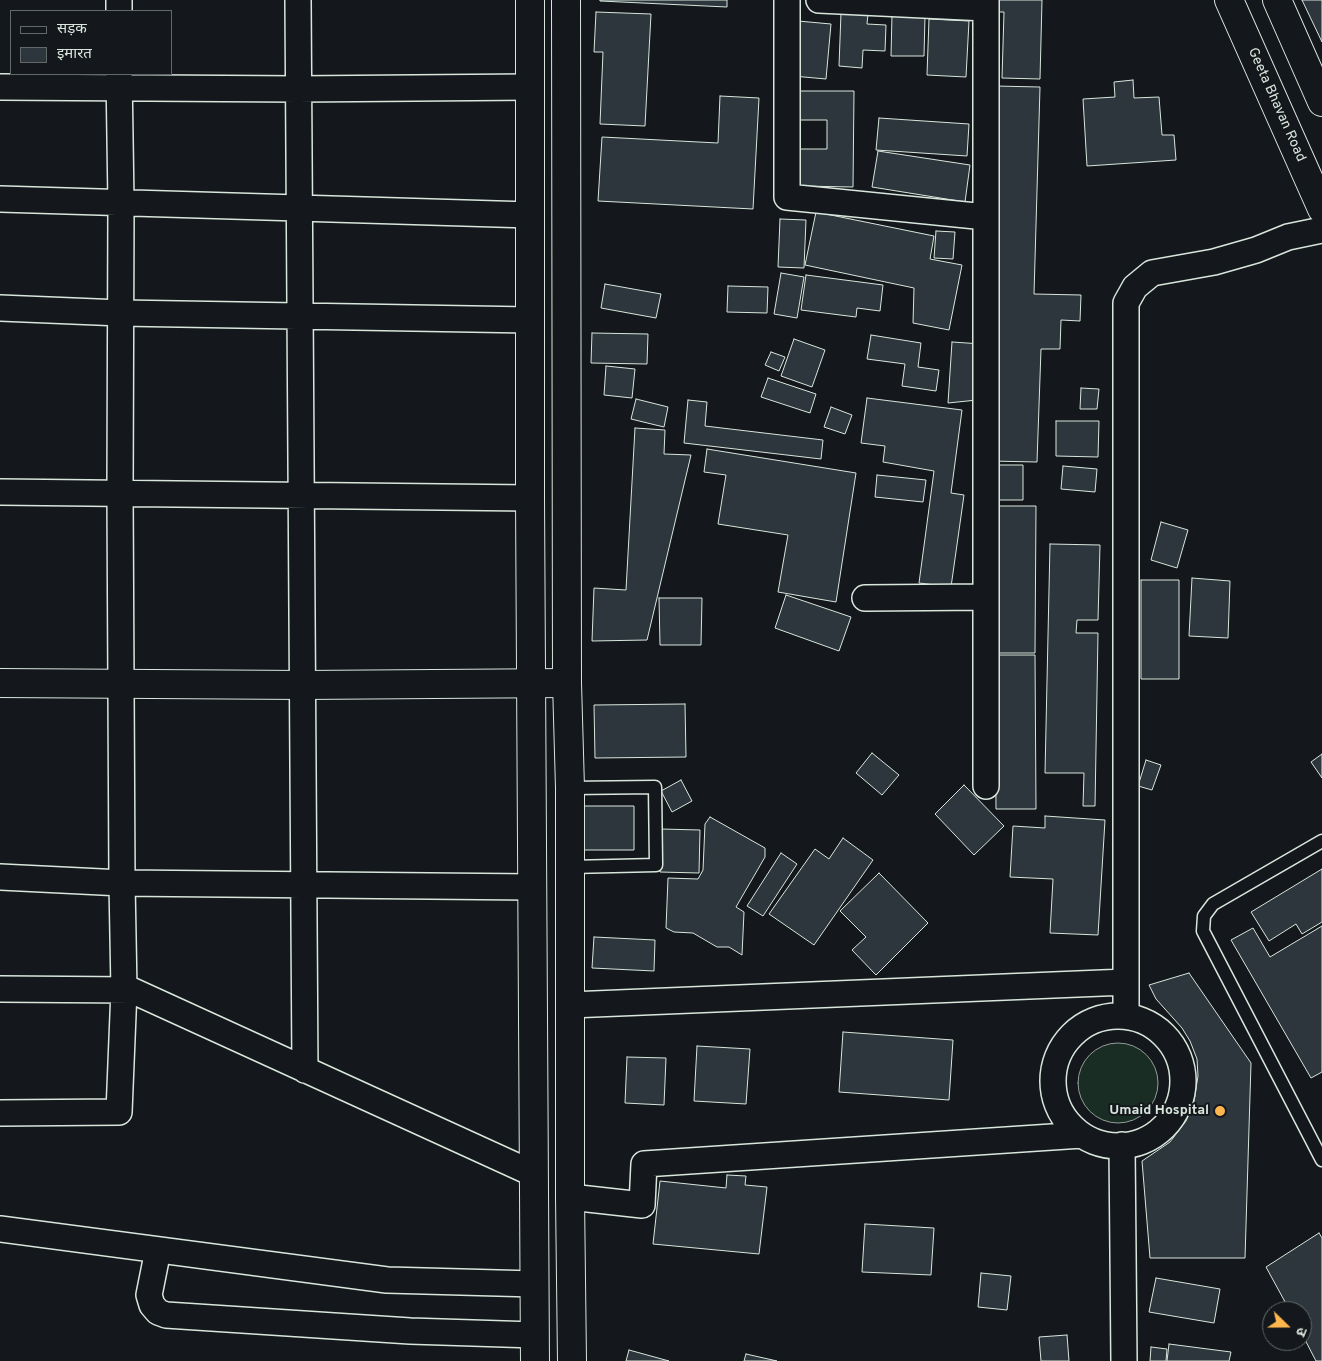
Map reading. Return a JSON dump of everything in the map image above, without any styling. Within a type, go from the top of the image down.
[{"type":"main road","points":[[530,0],[530,498],[535,1348]]},
{"type":"main road","points":[[566,0],[567,683],[570,788],[572,1361]]},
{"type":"main road","name":"Geeta Bhavan Road","points":[[1229,0],[1322,209]]},
{"type":"main road","points":[[1277,0],[1322,102]]},
{"type":"main road","points":[[0,682],[303,685],[567,683]]},
{"type":"street","points":[[298,0],[306,1070]]},
{"type":"street","points":[[787,0],[787,197],[986,217]]},
{"type":"street","points":[[819,0],[986,4],[986,786]]},
{"type":"street","points":[[0,1112],[119,1112],[124,990],[120,493],[122,203],[119,81]]},
{"type":"street","points":[[0,87],[119,81],[298,88],[530,87]]},
{"type":"street","points":[[0,200],[530,215]]},
{"type":"street","points":[[1126,1016],[1126,303],[1135,287],[1152,273],[1214,262],[1256,250],[1288,237],[1322,230]]},
{"type":"street","points":[[0,308],[121,313],[530,320]]},
{"type":"street","points":[[0,492],[530,498]]},
{"type":"street","points":[[864,598],[986,597]]},
{"type":"street","points":[[0,877],[122,884],[532,887]]},
{"type":"street","points":[[570,1005],[1126,982]]},
{"type":"street","points":[[0,988],[130,990],[534,1174]]},
{"type":"street","points":[[1126,1016],[1143,1020],[1162,1032],[1171,1042],[1181,1062],[1183,1076],[1179,1104],[1168,1123],[1158,1133],[1132,1145],[1103,1145],[1082,1136],[1065,1120],[1054,1094],[1054,1071],[1062,1048],[1084,1025],[1103,1017],[1126,1016]]},
{"type":"street","points":[[570,1197],[642,1205],[644,1164],[1082,1136]]},
{"type":"street","points":[[1122,1145],[1124,1361]]},
{"type":"street","points":[[0,1229],[387,1280],[535,1284]]},
{"type":"street","points":[[158,1250],[149,1295],[152,1305],[158,1312],[166,1315],[410,1331],[535,1348]]},
{"type":"lane","points":[[570,788],[655,787],[656,865],[570,867]]},
{"type":"lane","points":[[1322,841],[1213,904],[1204,916],[1203,931],[1322,1160]]},
{"type":"green space","points":[[1118,1043],[1133,1046],[1146,1055],[1155,1068],[1158,1083],[1155,1098],[1146,1111],[1133,1120],[1118,1123],[1103,1120],[1090,1111],[1081,1098],[1078,1083],[1081,1068],[1090,1055],[1103,1046]]},
{"type":"building","points":[[727,0],[727,7],[600,1]]},
{"type":"building","points":[[990,0],[1042,0],[1040,79],[1002,78],[1004,12],[990,12]]},
{"type":"building","points":[[1302,0],[1322,0],[1322,42]]},
{"type":"building","points":[[596,12],[651,14],[645,126],[600,124],[603,52],[594,52]]},
{"type":"building","points":[[841,13],[868,14],[867,24],[886,25],[885,51],[863,50],[862,68],[839,66]]},
{"type":"building","points":[[892,15],[925,16],[924,56],[891,56]]},
{"type":"building","points":[[929,19],[969,21],[966,77],[927,75]]},
{"type":"building","points":[[798,21],[831,24],[826,79],[793,76]]},
{"type":"building","points":[[1133,80],[1134,98],[1159,97],[1162,135],[1174,135],[1176,160],[1087,166],[1083,99],[1115,97],[1114,82]]},
{"type":"building","points":[[995,86],[1040,87],[1034,294],[1081,295],[1080,321],[1061,320],[1060,349],[1041,349],[1037,462],[990,461]]},
{"type":"building","points":[[798,91],[854,91],[853,187],[800,186],[800,149],[827,149],[827,120],[797,120]]},
{"type":"building","points":[[720,96],[759,98],[753,209],[598,201],[602,137],[718,143]]},
{"type":"building","points":[[879,118],[969,124],[967,156],[876,150]]},
{"type":"building","points":[[878,151],[970,165],[965,202],[872,187]]},
{"type":"building","points":[[816,212],[934,236],[930,259],[962,265],[949,330],[913,323],[914,288],[805,265]]},
{"type":"building","points":[[780,219],[806,220],[804,268],[778,267]]},
{"type":"building","points":[[936,231],[955,232],[953,259],[934,258]]},
{"type":"building","points":[[781,273],[804,277],[797,318],[774,314]]},
{"type":"building","points":[[806,275],[883,285],[880,311],[857,308],[856,317],[801,310]]},
{"type":"building","points":[[605,284],[661,294],[656,318],[601,308]]},
{"type":"building","points":[[728,286],[768,287],[767,313],[727,312]]},
{"type":"building","points":[[592,333],[648,334],[647,364],[591,363]]},
{"type":"building","points":[[871,335],[921,343],[918,367],[939,370],[936,391],[902,386],[905,364],[867,359]]},
{"type":"building","points":[[794,339],[825,350],[812,387],[781,376]]},
{"type":"building","points":[[952,342],[982,344],[977,400],[948,403]]},
{"type":"building","points":[[771,352],[785,357],[779,371],[765,365]]},
{"type":"building","points":[[606,366],[635,369],[632,398],[604,395]]},
{"type":"building","points":[[768,378],[816,394],[810,413],[761,397]]},
{"type":"building","points":[[1081,388],[1099,389],[1097,409],[1080,409]]},
{"type":"building","points":[[867,398],[962,410],[951,493],[964,495],[951,587],[919,583],[934,471],[883,462],[885,446],[861,443]]},
{"type":"building","points":[[636,399],[668,407],[664,427],[631,419]]},
{"type":"building","points":[[688,400],[707,402],[705,426],[823,440],[821,459],[684,443]]},
{"type":"building","points":[[831,407],[852,415],[845,434],[824,427]]},
{"type":"building","points":[[1056,421],[1099,421],[1098,457],[1056,456]]},
{"type":"building","points":[[635,428],[665,430],[664,454],[691,455],[647,640],[592,641],[594,588],[626,590]]},
{"type":"building","points":[[707,449],[856,473],[836,602],[778,592],[788,535],[718,524],[726,475],[704,472]]},
{"type":"building","points":[[992,465],[1023,465],[1023,500],[992,500]]},
{"type":"building","points":[[1063,466],[1097,469],[1095,492],[1061,489]]},
{"type":"building","points":[[877,475],[926,480],[923,502],[875,497]]},
{"type":"building","points":[[995,506],[1036,506],[1035,653],[993,653]]},
{"type":"building","points":[[1161,522],[1188,530],[1177,568],[1151,560]]},
{"type":"building","points":[[1050,544],[1100,545],[1098,620],[1077,620],[1076,633],[1098,633],[1095,806],[1083,806],[1084,773],[1045,773]]},
{"type":"building","points":[[1192,578],[1230,581],[1228,638],[1189,636]]},
{"type":"building","points":[[1141,580],[1179,580],[1179,679],[1141,679]]},
{"type":"building","points":[[786,595],[851,617],[839,651],[775,628]]},
{"type":"building","points":[[659,598],[702,598],[701,645],[660,645]]},
{"type":"building","points":[[995,655],[1035,655],[1036,809],[996,809]]},
{"type":"building","points":[[685,704],[686,757],[595,758],[594,705]]},
{"type":"building","points":[[872,753],[899,775],[882,795],[856,773]]},
{"type":"building","points":[[1322,754],[1322,778],[1311,762]]},
{"type":"building","points":[[1146,760],[1161,765],[1152,790],[1138,786]]},
{"type":"building","points":[[681,780],[692,801],[672,812],[661,791]]},
{"type":"building","points":[[964,785],[1004,826],[974,855],[935,814]]},
{"type":"building","points":[[582,806],[634,806],[634,850],[582,850]]},
{"type":"building","points":[[1045,816],[1105,820],[1098,935],[1050,933],[1053,879],[1010,877],[1013,826],[1045,828]]},
{"type":"building","points":[[710,817],[765,848],[765,857],[736,907],[744,912],[742,955],[729,947],[717,947],[693,933],[674,932],[666,928],[668,878],[698,879],[703,870],[705,824]]},
{"type":"building","points":[[661,829],[700,830],[699,873],[660,872]]},
{"type":"building","points":[[843,838],[873,860],[814,945],[769,914],[815,849],[829,859]]},
{"type":"building","points":[[781,853],[797,864],[763,916],[747,906]]},
{"type":"building","points":[[1322,869],[1322,922],[1302,934],[1296,924],[1269,941],[1251,912]]},
{"type":"building","points":[[879,873],[928,923],[876,975],[852,950],[866,937],[840,911]]},
{"type":"building","points":[[1322,926],[1322,1072],[1311,1078],[1231,940],[1253,928],[1270,957]]},
{"type":"building","points":[[594,937],[655,940],[654,971],[592,968]]},
{"type":"building","name":"Umaid Hospital","points":[[1189,973],[1251,1063],[1245,1258],[1150,1258],[1142,1161],[1170,1142],[1186,1121],[1194,1101],[1198,1076],[1197,1059],[1190,1041],[1182,1028],[1156,999],[1149,985]]},
{"type":"building","points":[[843,1032],[953,1040],[949,1100],[839,1092]]},
{"type":"building","points":[[697,1046],[750,1049],[746,1104],[694,1101]]},
{"type":"building","points":[[627,1057],[666,1058],[664,1105],[625,1103]]},
{"type":"building","points":[[727,1175],[746,1176],[745,1185],[767,1187],[759,1254],[653,1244],[660,1181],[726,1188]]},
{"type":"building","points":[[865,1224],[934,1228],[931,1275],[862,1272]]},
{"type":"building","points":[[1319,1233],[1322,1238],[1322,1361],[1316,1361],[1311,1351],[1312,1301],[1285,1301],[1266,1267]]},
{"type":"building","points":[[981,1273],[1011,1276],[1007,1310],[978,1307]]},
{"type":"building","points":[[1156,1278],[1220,1289],[1214,1323],[1149,1312]]},
{"type":"building","points":[[1067,1335],[1069,1361],[1041,1361],[1039,1337]]},
{"type":"building","points":[[1169,1344],[1231,1352],[1229,1361],[1167,1361]]},
{"type":"building","points":[[1151,1347],[1167,1349],[1166,1361],[1150,1361]]},
{"type":"building","points":[[629,1350],[669,1361],[626,1361]]},
{"type":"building","points":[[746,1354],[777,1361],[744,1361]]},
{"type":"place","name":"Umaid Hospital","points":[[1220,1111]]}]
